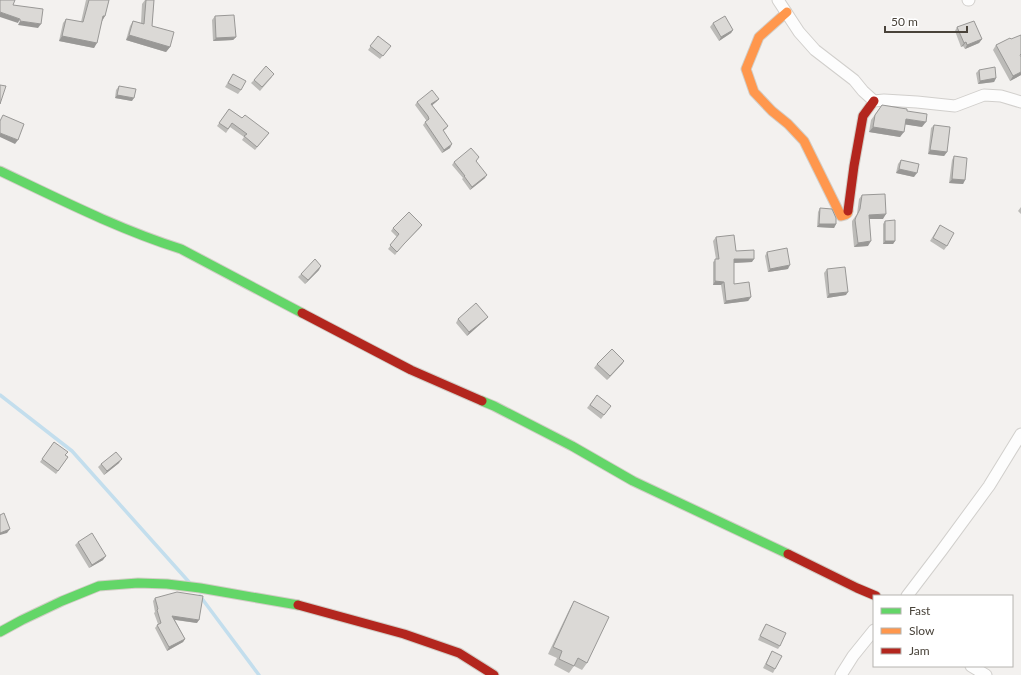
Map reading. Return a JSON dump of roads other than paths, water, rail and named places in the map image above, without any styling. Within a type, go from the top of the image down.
[{"type":"street","points":[[778,0],[799,32],[815,50],[854,80],[874,101],[917,102],[955,106],[984,95],[1001,96],[1021,102]]},
{"type":"street","points":[[787,12],[759,37],[746,69],[754,92],[804,141],[841,216],[848,213],[854,166],[864,116],[874,101]]},
{"type":"street","points":[[0,171],[120,227],[181,249],[411,370],[494,406],[572,446],[634,481],[874,595]]},
{"type":"street","points":[[908,595],[989,486],[1021,434]]},
{"type":"street","points":[[0,632],[42,610],[98,586],[138,583],[167,584],[294,604],[404,634],[459,653],[494,675]]},
{"type":"street","points":[[841,675],[852,656],[873,631]]},
{"type":"street","points":[[973,667],[986,675]]},
{"type":"waterway","points":[[0,395],[72,451],[189,582]]},
{"type":"waterway","points":[[200,596],[259,675]]}]
